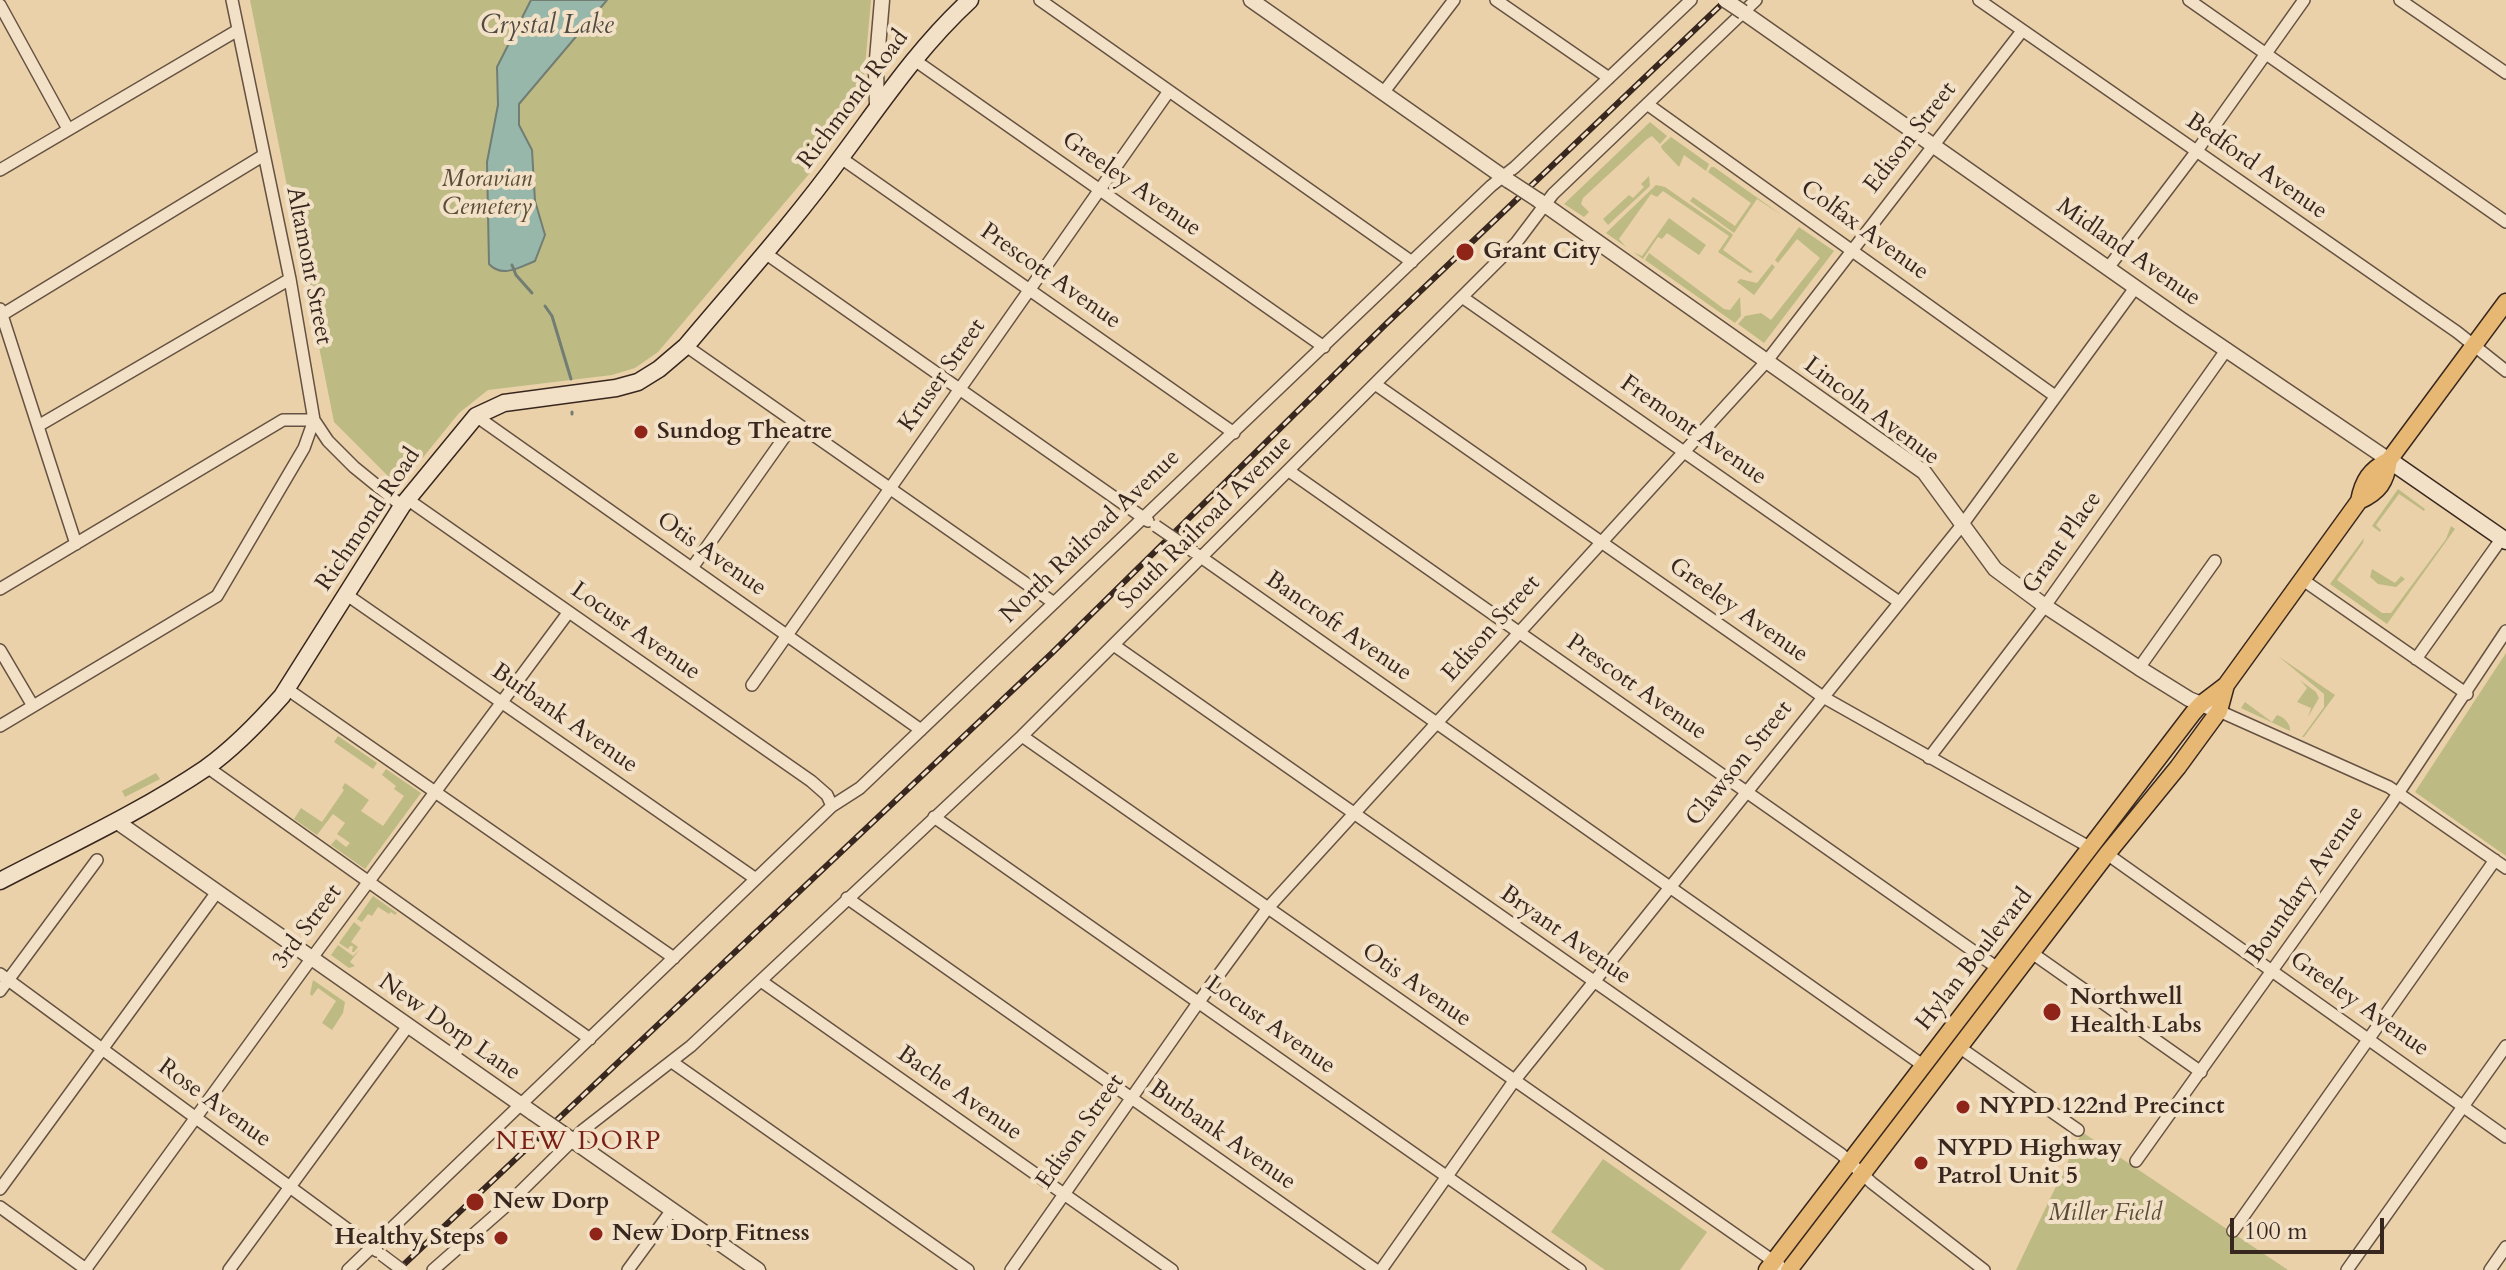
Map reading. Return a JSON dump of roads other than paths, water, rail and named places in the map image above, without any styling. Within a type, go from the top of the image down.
[{"type":"main road","name":"Richmond Road","points":[[0,881],[116,821],[207,767],[257,724],[287,689],[404,503],[476,416],[504,403],[616,388],[638,382],[686,346],[841,158],[913,59],[970,0]]},
{"type":"main road","name":"Hylan Boulevard","points":[[1779,1268],[1900,1111],[1959,1047],[2032,953],[2201,704],[2226,685],[2359,501],[2375,494],[2386,478],[2389,460],[2506,302]]},
{"type":"main road","name":"Midland Avenue","points":[[2389,460],[2504,540]]},
{"type":"main road","name":"Hylan Boulevard","points":[[1900,1111],[1924,1066],[1999,969],[2099,851],[2178,767],[2219,711],[2226,685]]},
{"type":"street","name":"Altamont Street","points":[[232,0],[290,279],[314,420],[328,441],[354,467],[404,503]]},
{"type":"street","points":[[877,105],[876,71],[882,0]]},
{"type":"street","points":[[1040,0],[1412,262]]},
{"type":"street","name":"Lincoln Avenue","points":[[1251,0],[1924,472],[1995,569],[2045,606],[2139,668],[2201,704],[2399,793],[2506,868]]},
{"type":"street","points":[[1383,93],[1454,0]]},
{"type":"street","points":[[1496,0],[1609,78]]},
{"type":"street","name":"North Railroad Avenue","points":[[348,1270],[527,1109],[590,1039],[832,806],[860,788],[1412,262],[1506,179],[1691,0]]},
{"type":"street","name":"Midland Avenue","points":[[1725,0],[2135,288],[2389,460]]},
{"type":"street","name":"South Railroad Avenue","points":[[433,1270],[507,1205],[567,1137],[583,1130],[672,1062],[1022,736],[1115,646],[1198,555],[1289,471],[1516,243],[1541,203],[1756,0]]},
{"type":"street","name":"Bedford Avenue","points":[[1979,0],[2506,371]]},
{"type":"street","points":[[2189,0],[2506,222]]},
{"type":"street","points":[[2108,268],[2196,152],[2304,0]]},
{"type":"street","points":[[2400,0],[2506,73]]},
{"type":"street","points":[[0,5],[68,129]]},
{"type":"street","points":[[0,170],[238,30]]},
{"type":"street","name":"Edison Street","points":[[1011,1270],[1267,909],[1766,362],[2022,31]]},
{"type":"street","name":"Greeley Avenue","points":[[913,59],[1324,347]]},
{"type":"street","name":"Kruser Street","points":[[752,685],[1169,91]]},
{"type":"street","name":"Colfax Avenue","points":[[1647,104],[2055,396]]},
{"type":"street","points":[[76,544],[1,313],[264,155]]},
{"type":"street","name":"Prescott Avenue","points":[[841,158],[1234,433]]},
{"type":"street","name":"Bancroft Avenue","points":[[765,253],[1924,1066]]},
{"type":"street","points":[[38,426],[290,279]]},
{"type":"street","name":"Clawson Street","points":[[1379,1270],[1514,1081],[1962,525],[2135,288]]},
{"type":"street","name":"Fremont Avenue","points":[[1462,297],[1899,602]]},
{"type":"street","points":[[686,346],[1054,603]]},
{"type":"street","name":"Grant Place","points":[[1929,758],[2045,606],[2227,349]]},
{"type":"street","name":"Greeley Avenue","points":[[1375,384],[1823,697],[2099,851],[2506,1137]]},
{"type":"street","name":"Otis Avenue","points":[[476,416],[921,730]]},
{"type":"street","points":[[0,589],[283,420],[314,420],[304,448],[217,596],[0,726]]},
{"type":"street","points":[[692,568],[795,422]]},
{"type":"street","name":"Prescott Avenue","points":[[1289,471],[1999,969]]},
{"type":"street","name":"Locust Avenue","points":[[404,503],[811,781],[827,795],[832,806]]},
{"type":"street","points":[[2416,659],[2504,540]]},
{"type":"street","points":[[2139,668],[2215,561]]},
{"type":"street","points":[[2303,580],[2467,694]]},
{"type":"street","name":"Burbank Avenue","points":[[347,595],[756,879]]},
{"type":"street","name":"3rd Street","points":[[86,1270],[568,613]]},
{"type":"street","name":"Boundary Avenue","points":[[2136,1161],[2399,793],[2506,631]]},
{"type":"street","name":"Bryant Avenue","points":[[1115,646],[1856,1168],[1984,1270]]},
{"type":"street","points":[[0,650],[33,706]]},
{"type":"street","points":[[287,689],[674,958]]},
{"type":"street","name":"Otis Avenue","points":[[1022,736],[1779,1268]]},
{"type":"street","points":[[207,767],[590,1039]]},
{"type":"street","name":"Locust Avenue","points":[[934,817],[1580,1270]]},
{"type":"street","name":"New Dorp Lane","points":[[116,821],[758,1270]]},
{"type":"street","points":[[0,991],[4,977],[97,860]]},
{"type":"street","points":[[2233,1231],[2495,860]]},
{"type":"street","points":[[0,1189],[217,892]]},
{"type":"street","name":"Burbank Avenue","points":[[847,898],[1130,1099],[1379,1270]]},
{"type":"street","points":[[2032,953],[2201,1072]]},
{"type":"street","name":"Rose Avenue","points":[[4,977],[402,1270]]},
{"type":"street","name":"Bache Avenue","points":[[761,981],[1172,1270]]},
{"type":"street","points":[[229,1270],[408,1026]]},
{"type":"street","points":[[2347,1270],[2506,1046]]},
{"type":"street","points":[[1959,1047],[2078,1130]]},
{"type":"street","points":[[672,1062],[968,1270]]},
{"type":"street","points":[[0,1207],[86,1270]]},
{"type":"street","points":[[628,1270],[672,1210]]},
{"type":"street","points":[[2490,1270],[2506,1247]]},
{"type":"water","name":"Crystal Lake","points":[[531,0],[607,0],[519,104],[519,125],[532,150],[535,201],[545,235],[535,261],[505,271],[489,264],[487,162],[498,105],[497,67]]},
{"type":"waterway","points":[[512,265],[516,275],[532,293]]},
{"type":"waterway","points":[[545,306],[552,316],[571,379]]},
{"type":"railway","points":[[398,1270],[1051,654],[1387,323],[1726,0]]},
{"type":"place","name":"Grant City","points":[[1465,252]]},
{"type":"place","name":"Sundog Theatre","points":[[641,432]]},
{"type":"place","name":"Northwell Health Labs","points":[[2052,1012]]},
{"type":"place","name":"NYPD 122nd Precinct","points":[[1963,1107]]},
{"type":"place","name":"NYPD Highway Patrol Unit 5","points":[[1921,1163]]},
{"type":"place","name":"New Dorp","points":[[475,1202]]},
{"type":"place","name":"New Dorp Fitness","points":[[596,1234]]},
{"type":"place","name":"Healthy Steps","points":[[501,1238]]},
{"type":"district","name":"NEW DORP","points":[[579,1143]]},
{"type":"park label","name":"Moravian Cemetery","points":[[487,194]]},
{"type":"park label","name":"Miller Field","points":[[2105,1214]]}]
